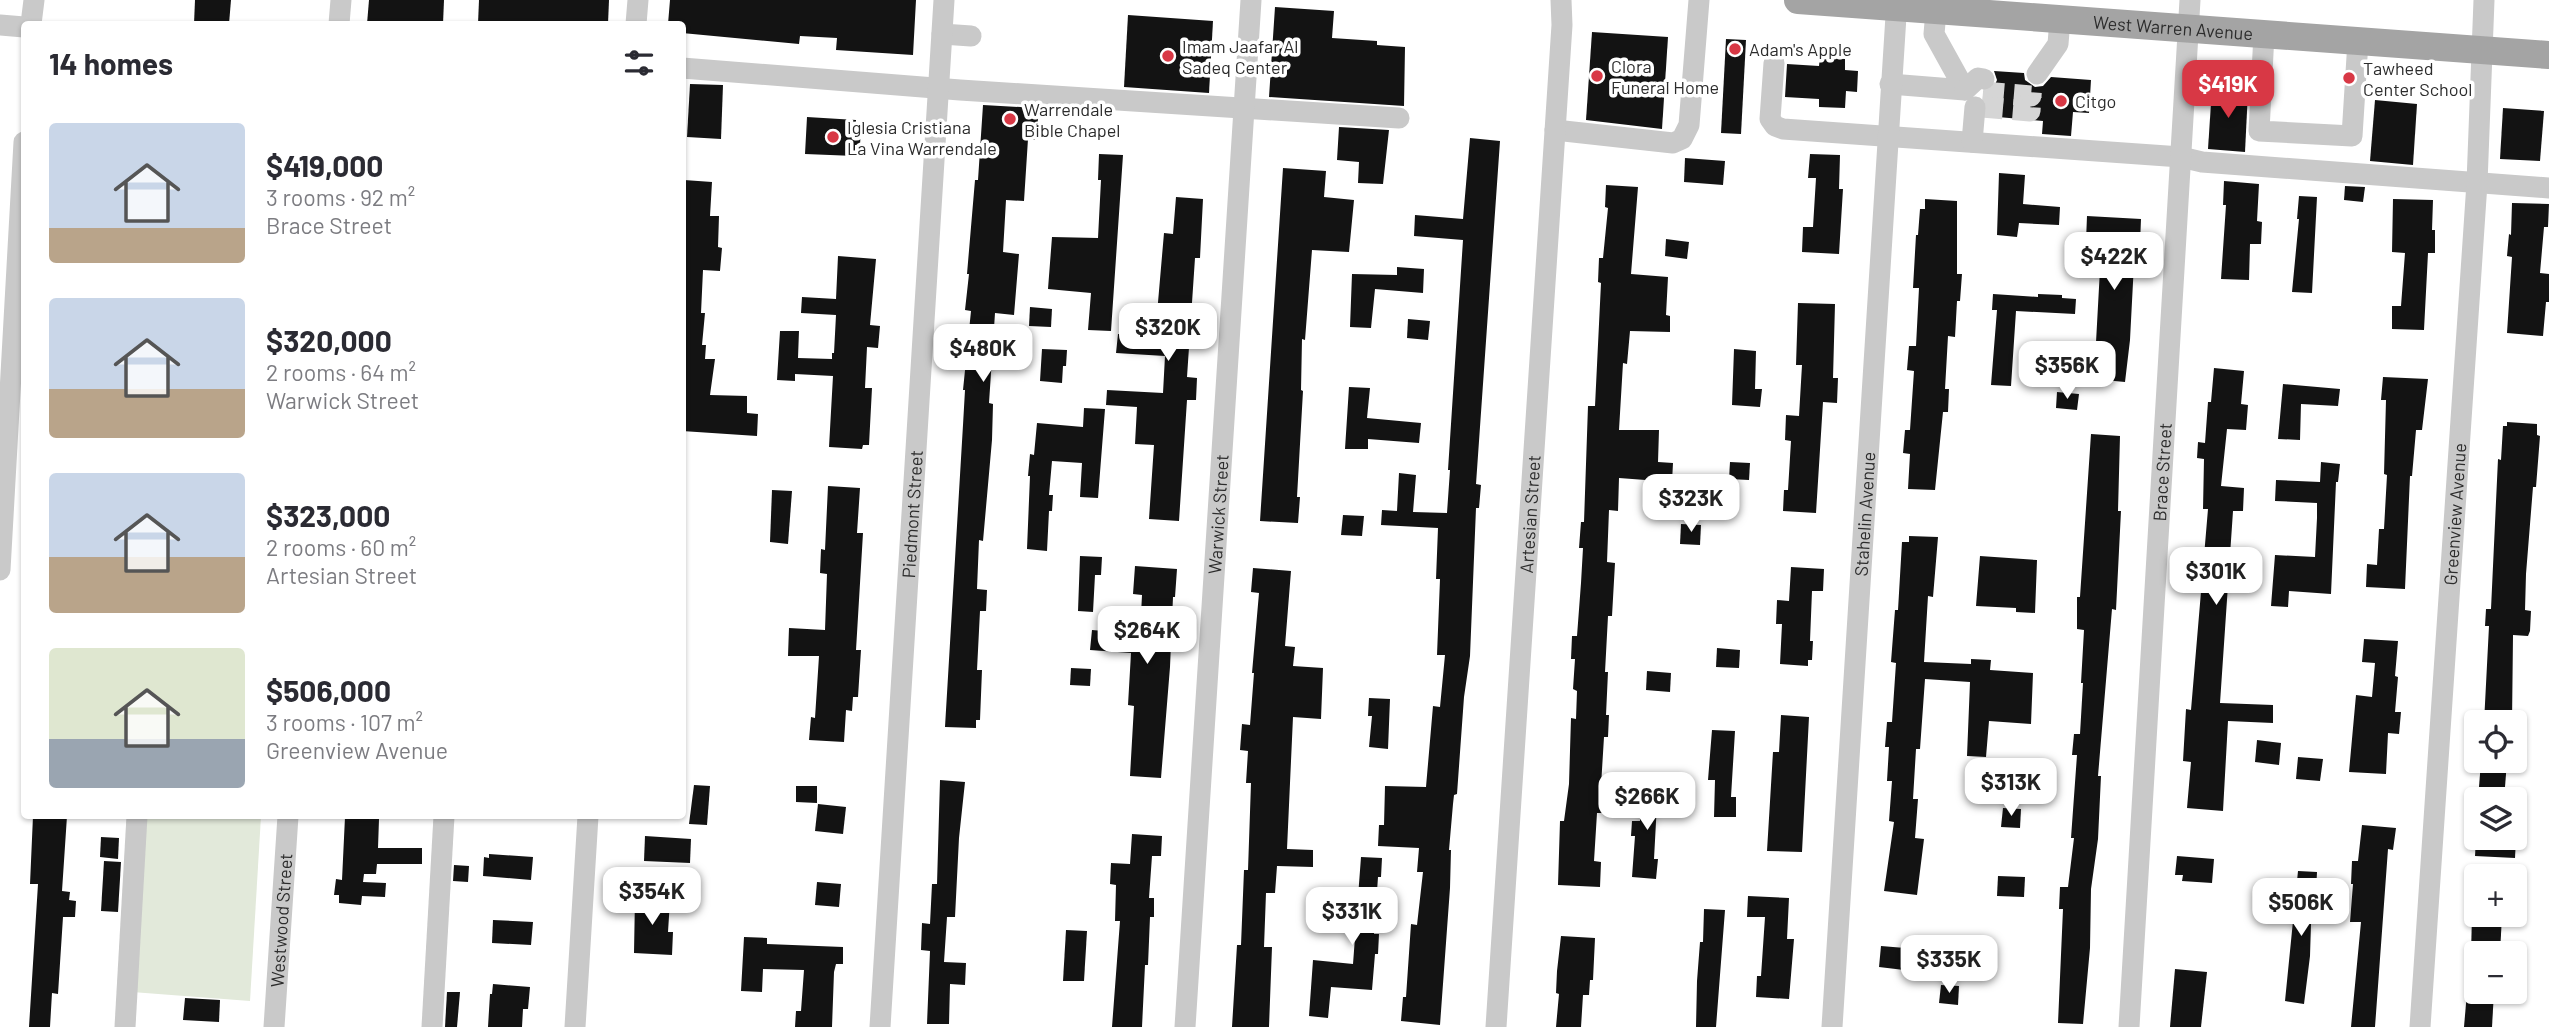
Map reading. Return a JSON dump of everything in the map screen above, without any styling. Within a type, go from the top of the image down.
[{"type":"main road","name":"West Warren Avenue","points":[[1798,0],[1897,4],[1936,10],[2006,8],[2060,19],[2549,55]]},
{"type":"street","points":[[31,21],[34,0]]},
{"type":"street","points":[[339,21],[341,0]]},
{"type":"street","points":[[636,21],[638,0]]},
{"type":"street","name":"Piedmont Street","points":[[880,1027],[944,0]]},
{"type":"street","name":"Warwick Street","points":[[1185,1027],[1251,0]]},
{"type":"street","name":"Artesian Street","points":[[1496,1027],[1555,131],[1561,0]]},
{"type":"street","points":[[1555,131],[1673,142],[1682,139],[1689,125],[1699,0]]},
{"type":"street","name":"Brace Street","points":[[2129,1027],[2190,0]]},
{"type":"street","name":"Greenview Avenue","points":[[2420,1027],[2477,184],[2484,0]]},
{"type":"street","name":"Stahelin Avenue","points":[[1832,1027],[1897,4]]},
{"type":"street","points":[[1936,10],[1934,34],[1978,95],[1972,142]]},
{"type":"street","points":[[2037,74],[2057,44],[2060,19]]},
{"type":"street","points":[[0,25],[21,27]]},
{"type":"street","points":[[942,34],[971,36]]},
{"type":"street","points":[[2264,34],[2259,131],[2352,136],[2358,41]]},
{"type":"street","points":[[1774,63],[1770,119],[1775,126],[1794,130],[2181,157],[2202,162],[2549,188]]},
{"type":"street","points":[[686,68],[1399,118]]},
{"type":"street","points":[[1891,84],[1978,95]]},
{"type":"street","points":[[0,570],[21,196]]},
{"type":"street","points":[[125,1027],[137,819]]},
{"type":"street","name":"Westwood Street","points":[[274,1027],[288,819]]},
{"type":"street","points":[[432,1027],[444,819]]},
{"type":"street","points":[[575,1027],[587,819]]},
{"type":"green space","points":[[144,819],[261,819],[250,1001],[132,992]]},
{"type":"building","points":[[195,0],[231,0],[229,21],[194,21]]},
{"type":"building","points":[[369,0],[444,0],[443,21],[367,21]]},
{"type":"building","points":[[479,0],[609,0],[608,21],[478,21]]},
{"type":"building","points":[[670,0],[916,0],[913,55],[836,50],[837,38],[800,36],[799,44],[686,33],[686,21],[668,21]]},
{"type":"building","points":[[1275,7],[1334,11],[1332,38],[1377,41],[1377,45],[1405,47],[1404,106],[1269,97]]},
{"type":"building","name":"Imam Jaafar Al Sadeq Center","points":[[1128,15],[1213,21],[1209,93],[1124,87]]},
{"type":"building","points":[[1592,32],[1668,37],[1662,129],[1586,120]]},
{"type":"building","points":[[1726,39],[1746,40],[1741,134],[1721,133]]},
{"type":"building","points":[[1820,57],[1845,59],[1845,70],[1858,71],[1857,92],[1846,91],[1845,108],[1819,107],[1819,99],[1785,97],[1787,64],[1819,66]]},
{"type":"building","points":[[1994,71],[2024,73],[2025,80],[2035,87],[2043,86],[2051,77],[2091,80],[2089,113],[2073,112],[2071,136],[2042,134],[2043,121],[1987,116],[1988,107],[1983,92],[1994,87],[1997,80]]},
{"type":"building","points":[[690,84],[723,85],[721,139],[687,137]]},
{"type":"building","points":[[2212,88],[2248,91],[2245,152],[2208,149]]},
{"type":"building","points":[[2375,100],[2417,104],[2413,165],[2370,161]]},
{"type":"building","points":[[983,105],[1039,108],[1036,140],[1028,139],[1024,201],[1006,200],[1003,252],[1019,254],[1014,315],[995,313],[989,403],[993,404],[992,440],[983,541],[979,540],[977,589],[987,590],[986,611],[980,611],[977,670],[982,670],[980,720],[976,720],[976,728],[945,727],[963,390],[971,311],[965,310],[967,274]]},
{"type":"building","points":[[2503,108],[2544,111],[2540,161],[2500,159]]},
{"type":"building","name":"Iglesia Cristiana La Vina Warrendale","points":[[807,117],[856,120],[856,129],[861,129],[860,145],[855,145],[855,156],[805,154]]},
{"type":"building","points":[[1339,127],[1389,130],[1383,184],[1358,183],[1359,162],[1337,160]]},
{"type":"building","points":[[1470,138],[1500,141],[1476,484],[1481,485],[1479,508],[1476,508],[1470,656],[1449,850],[1450,888],[1440,1025],[1401,1021],[1403,997],[1406,997],[1411,924],[1417,925],[1423,872],[1417,872],[1419,848],[1378,846],[1379,825],[1384,825],[1385,786],[1426,787],[1433,706],[1440,707],[1445,655],[1437,655],[1440,579],[1436,579],[1438,528],[1381,525],[1382,510],[1397,511],[1399,473],[1416,475],[1413,512],[1447,513],[1463,240],[1414,236],[1415,215],[1463,219]]},
{"type":"building","points":[[1099,154],[1123,155],[1111,331],[1088,330],[1091,293],[1048,289],[1052,237],[1098,238],[1101,180],[1098,180]]},
{"type":"building","points":[[1810,154],[1840,155],[1839,189],[1843,189],[1839,254],[1802,252],[1803,227],[1813,227],[1816,178],[1808,178]]},
{"type":"building","points":[[1685,158],[1725,161],[1723,185],[1684,182]]},
{"type":"building","points":[[1283,168],[1326,171],[1324,197],[1354,200],[1349,252],[1312,250],[1305,340],[1302,339],[1303,391],[1298,523],[1260,521]]},
{"type":"building","points":[[1999,173],[2025,175],[2023,204],[2060,207],[2059,225],[2019,223],[2017,237],[1997,235]]},
{"type":"building","points":[[686,180],[712,182],[710,216],[719,216],[718,247],[722,248],[720,271],[703,270],[701,313],[705,313],[702,345],[706,345],[705,359],[715,359],[710,395],[747,396],[747,413],[758,414],[757,436],[686,431]]},
{"type":"building","points":[[2224,181],[2259,184],[2257,221],[2262,222],[2261,244],[2250,244],[2249,280],[2221,279],[2226,205],[2223,205]]},
{"type":"building","points":[[1606,185],[1638,187],[1631,274],[1668,277],[1666,315],[1670,316],[1670,332],[1630,331],[1627,364],[1623,363],[1619,430],[1659,430],[1658,462],[1673,463],[1672,482],[1619,478],[1618,511],[1609,510],[1607,562],[1615,563],[1612,616],[1608,616],[1605,672],[1608,672],[1606,715],[1609,715],[1608,737],[1604,737],[1601,786],[1607,787],[1605,813],[1597,813],[1594,861],[1601,862],[1600,887],[1558,885],[1560,821],[1564,821],[1569,784],[1571,718],[1576,719],[1577,691],[1573,689],[1575,659],[1571,659],[1572,636],[1577,636],[1581,583],[1583,548],[1579,548],[1581,522],[1584,522],[1588,406],[1595,406],[1601,283],[1598,282],[1599,258],[1603,258],[1608,208],[1605,207]]},
{"type":"building","points":[[2345,186],[2365,187],[2363,202],[2344,200]]},
{"type":"building","points":[[2299,196],[2317,197],[2312,293],[2292,292]]},
{"type":"building","points":[[1176,197],[1203,199],[1200,258],[1195,258],[1187,377],[1197,378],[1196,400],[1187,400],[1179,521],[1149,519],[1154,445],[1135,444],[1137,407],[1106,405],[1107,390],[1163,393],[1165,356],[1116,353],[1118,334],[1155,337],[1164,233],[1173,234]]},
{"type":"building","points":[[1925,199],[1957,201],[1957,274],[1962,274],[1955,337],[1948,336],[1945,389],[1949,389],[1948,412],[1943,412],[1935,490],[1908,489],[1910,454],[1903,453],[1905,430],[1910,430],[1914,371],[1907,370],[1909,346],[1916,346],[1919,288],[1913,288],[1916,235],[1920,209],[1925,209]]},
{"type":"building","points":[[2393,199],[2433,200],[2432,230],[2435,230],[2435,253],[2428,253],[2424,330],[2392,329],[2392,306],[2401,306],[2405,253],[2392,252]]},
{"type":"building","points":[[2512,203],[2549,204],[2540,273],[2549,274],[2549,302],[2546,302],[2543,336],[2507,333],[2512,257],[2507,256]]},
{"type":"building","points":[[2087,216],[2141,219],[2140,244],[2135,244],[2125,382],[2094,379],[2100,269],[2096,269],[2098,242],[2086,241]]},
{"type":"building","points":[[1666,239],[1689,242],[1687,259],[1665,256]]},
{"type":"building","points":[[838,256],[876,259],[870,325],[880,326],[878,348],[867,347],[865,388],[872,388],[869,445],[863,445],[862,449],[829,447],[833,376],[795,374],[795,381],[777,380],[780,331],[799,331],[798,358],[832,359],[836,315],[801,313],[802,297],[836,299]]},
{"type":"building","points":[[1397,267],[1424,269],[1423,293],[1375,289],[1371,328],[1350,327],[1352,274],[1397,275]]},
{"type":"building","points":[[1993,294],[2038,297],[2038,294],[2062,295],[2062,298],[2076,299],[2075,314],[2016,311],[2011,386],[1991,385],[1997,310],[1992,310]]},
{"type":"building","points":[[1798,303],[1835,304],[1833,378],[1838,378],[1837,403],[1823,402],[1816,513],[1783,511],[1784,490],[1788,490],[1791,441],[1785,440],[1786,415],[1799,416],[1802,365],[1796,365]]},
{"type":"building","points":[[1030,307],[1052,309],[1051,327],[1029,326]]},
{"type":"building","points":[[1408,319],[1430,321],[1428,340],[1407,338]]},
{"type":"building","points":[[1042,349],[1067,350],[1062,383],[1040,381]]},
{"type":"building","points":[[1734,349],[1756,351],[1755,389],[1762,389],[1760,407],[1732,405]]},
{"type":"building","points":[[2214,368],[2244,371],[2241,404],[2248,405],[2246,430],[2227,429],[2221,486],[2244,488],[2243,511],[2233,511],[2220,703],[2273,705],[2273,723],[2228,721],[2223,811],[2187,808],[2191,762],[2183,761],[2186,709],[2191,710],[2208,509],[2203,509],[2204,459],[2197,458],[2198,442],[2205,443]]},
{"type":"building","points":[[2383,377],[2428,379],[2422,430],[2416,430],[2410,476],[2405,589],[2366,587],[2367,564],[2377,565],[2379,529],[2384,529],[2387,475],[2384,474],[2386,400],[2381,400]]},
{"type":"building","points":[[2283,384],[2340,389],[2338,406],[2301,404],[2300,440],[2278,439]]},
{"type":"building","points":[[1349,387],[1370,388],[1367,418],[1421,423],[1419,443],[1368,439],[1368,449],[1345,449]]},
{"type":"building","points":[[2057,392],[2079,394],[2077,410],[2056,408]]},
{"type":"building","points":[[1084,408],[1105,409],[1098,498],[1080,497],[1082,463],[1052,461],[1049,495],[1053,495],[1052,511],[1049,511],[1047,551],[1027,549],[1028,476],[1030,454],[1034,455],[1037,423],[1083,427]]},
{"type":"building","points":[[2507,422],[2537,424],[2537,435],[2540,436],[2526,574],[2525,610],[2531,611],[2530,631],[2528,636],[2513,635],[2512,710],[2485,710],[2489,626],[2485,626],[2486,609],[2491,609],[2498,459],[2501,460],[2503,426],[2507,426]]},
{"type":"building","points":[[2091,434],[2120,436],[2118,511],[2121,511],[2116,610],[2112,609],[2098,776],[2101,776],[2098,839],[2091,889],[2090,948],[2083,1024],[2058,1023],[2063,909],[2059,909],[2060,887],[2068,887],[2074,838],[2071,838],[2077,755],[2072,755],[2074,734],[2080,734],[2084,630],[2077,629],[2077,597],[2080,597]]},
{"type":"building","points":[[1730,462],[1750,463],[1749,480],[1729,479]]},
{"type":"building","points":[[2321,462],[2340,464],[2336,482],[2331,594],[2289,591],[2288,607],[2271,606],[2275,555],[2315,557],[2317,518],[2317,503],[2275,501],[2276,480],[2320,482]]},
{"type":"building","points":[[828,486],[860,488],[857,533],[863,533],[856,650],[861,650],[858,697],[853,697],[852,711],[846,710],[844,742],[809,740],[811,717],[815,718],[819,656],[788,656],[789,628],[825,630],[827,574],[820,573],[821,549],[825,550]]},
{"type":"building","points":[[772,490],[792,491],[788,544],[770,542]]},
{"type":"building","points":[[1343,515],[1364,516],[1362,536],[1341,535]]},
{"type":"building","points":[[1681,524],[1701,525],[1700,545],[1680,544]]},
{"type":"building","points":[[1909,536],[1938,537],[1933,597],[1928,596],[1924,662],[1971,664],[1971,659],[1991,660],[1990,670],[2033,673],[2031,724],[1989,721],[1986,757],[1967,756],[1970,682],[1925,679],[1913,799],[1918,799],[1915,838],[1924,839],[1917,895],[1884,891],[1894,822],[1889,821],[1892,781],[1887,781],[1889,747],[1885,747],[1887,722],[1892,722],[1896,663],[1891,662],[1895,610],[1898,610],[1902,542],[1909,542]]},
{"type":"building","points":[[1080,556],[1102,557],[1101,575],[1095,575],[1093,612],[1078,611]]},
{"type":"building","points":[[1980,556],[2037,560],[2035,613],[2016,612],[2016,608],[1976,606]]},
{"type":"building","points":[[1135,566],[1177,569],[1161,778],[1130,776],[1134,706],[1128,705],[1131,653],[1090,650],[1092,630],[1140,634],[1142,595],[1133,594]]},
{"type":"building","points":[[1791,567],[1824,569],[1823,591],[1812,591],[1812,660],[1808,660],[1808,666],[1780,664],[1782,624],[1776,624],[1777,600],[1789,601]]},
{"type":"building","points":[[1253,568],[1291,571],[1285,646],[1295,647],[1293,666],[1323,668],[1321,719],[1293,717],[1287,849],[1313,850],[1313,867],[1277,866],[1275,893],[1266,893],[1264,947],[1272,947],[1269,1027],[1232,1027],[1237,945],[1241,945],[1244,870],[1248,870],[1251,783],[1246,783],[1248,751],[1240,750],[1242,724],[1250,725],[1254,673],[1259,593],[1251,592]]},
{"type":"building","points":[[2364,639],[2398,641],[2395,712],[2401,712],[2399,734],[2388,733],[2386,774],[2349,772],[2356,695],[2372,697],[2375,663],[2362,662]]},
{"type":"building","points":[[1717,648],[1740,650],[1739,668],[1716,667]]},
{"type":"building","points":[[1071,668],[1091,669],[1090,686],[1070,685]]},
{"type":"building","points":[[1647,671],[1671,673],[1670,692],[1646,690]]},
{"type":"building","points":[[1369,698],[1390,699],[1388,749],[1369,747],[1372,716],[1368,716]]},
{"type":"building","points":[[1781,715],[1809,717],[1802,852],[1767,851],[1773,752],[1779,752]]},
{"type":"building","points":[[1712,730],[1735,731],[1731,797],[1736,797],[1736,817],[1714,817],[1715,780],[1708,780]]},
{"type":"building","points":[[2257,740],[2281,743],[2279,765],[2255,762]]},
{"type":"building","points":[[2298,757],[2323,759],[2320,781],[2296,779]]},
{"type":"building","points":[[2480,773],[2506,773],[2505,787],[2479,787]]},
{"type":"building","points":[[940,780],[965,782],[955,917],[947,917],[944,962],[966,963],[965,985],[950,984],[949,1024],[927,1024],[930,951],[921,950],[922,923],[930,924],[932,884],[937,884]]},
{"type":"building","points":[[1642,783],[1666,785],[1665,804],[1657,803],[1654,859],[1658,859],[1656,879],[1632,877],[1635,836],[1631,836],[1632,821],[1640,821]]},
{"type":"building","points":[[694,785],[710,786],[707,825],[689,824]]},
{"type":"building","points":[[796,786],[817,786],[817,803],[796,802]]},
{"type":"building","points":[[818,804],[846,807],[843,834],[815,831]]},
{"type":"building","points":[[2003,808],[2021,809],[2020,828],[2001,827]]},
{"type":"building","points":[[33,819],[67,819],[62,891],[70,892],[69,900],[76,901],[75,917],[63,917],[58,994],[52,993],[50,1027],[29,1027],[38,884],[30,884]]},
{"type":"building","points":[[345,819],[379,819],[378,848],[422,848],[422,864],[377,864],[376,874],[364,874],[363,882],[386,883],[385,897],[362,896],[361,905],[339,903],[339,895],[334,895],[336,879],[342,880]]},
{"type":"building","points":[[2362,825],[2396,828],[2393,850],[2388,849],[2375,1027],[2351,1027],[2361,922],[2350,922],[2352,861],[2358,861]]},
{"type":"building","points":[[1132,834],[1162,836],[1161,856],[1152,856],[1149,898],[1154,898],[1154,917],[1150,917],[1142,1027],[1112,1027],[1120,921],[1115,921],[1116,885],[1110,884],[1111,863],[1130,864]]},
{"type":"building","points":[[645,836],[691,839],[690,863],[644,861]]},
{"type":"building","points":[[101,837],[119,838],[118,859],[100,857]]},
{"type":"building","points":[[2475,850],[2515,850],[2515,858],[2475,856]]},
{"type":"building","points":[[489,854],[533,857],[531,880],[483,876],[484,857],[489,858]]},
{"type":"building","points":[[2177,856],[2214,859],[2212,883],[2182,881],[2183,875],[2175,875]]},
{"type":"building","points":[[1361,857],[1382,858],[1374,934],[1379,934],[1378,954],[1375,954],[1372,990],[1331,987],[1328,1018],[1309,1016],[1313,960],[1353,964]]},
{"type":"building","points":[[104,861],[121,862],[118,912],[101,911]]},
{"type":"building","points":[[454,865],[469,866],[468,882],[453,881]]},
{"type":"building","points":[[2298,871],[2317,872],[2316,892],[2312,892],[2310,956],[2304,1004],[2285,1001]]},
{"type":"building","points":[[1998,876],[2025,877],[2024,897],[1997,896]]},
{"type":"building","points":[[817,882],[841,884],[839,907],[815,905]]},
{"type":"building","points":[[1748,896],[1789,898],[1787,939],[1794,939],[1789,999],[1756,997],[1757,976],[1761,976],[1765,917],[1747,917]]},
{"type":"building","points":[[635,897],[670,900],[668,932],[673,932],[672,955],[634,953]]},
{"type":"building","points":[[1704,909],[1725,910],[1716,1027],[1696,1027],[1697,981],[1700,942],[1703,942]]},
{"type":"building","points":[[493,920],[533,922],[531,945],[492,943]]},
{"type":"building","points":[[2472,927],[2501,927],[2501,941],[2471,941]]},
{"type":"building","points":[[1066,930],[1087,931],[1084,981],[1063,981]]},
{"type":"building","points":[[1561,936],[1595,938],[1593,980],[1590,980],[1589,995],[1583,995],[1581,1027],[1556,1027]]},
{"type":"building","points":[[744,937],[767,938],[767,944],[843,947],[843,964],[836,964],[834,972],[832,1027],[795,1027],[796,1011],[801,1011],[804,970],[763,969],[762,992],[741,991]]},
{"type":"building","points":[[1881,946],[1905,948],[1904,970],[1879,967]]},
{"type":"building","points":[[2175,969],[2207,972],[2201,1027],[2170,1027]]},
{"type":"building","points":[[493,984],[530,987],[528,1009],[523,1009],[522,1027],[488,1027]]},
{"type":"building","points":[[1941,985],[1959,986],[1958,1005],[1939,1003]]},
{"type":"building","points":[[447,992],[460,992],[457,1027],[445,1027]]},
{"type":"building","points":[[185,998],[220,1000],[219,1022],[183,1020]]},
{"type":"building","points":[[2466,1004],[2493,1004],[2492,1027],[2464,1027]]},
{"type":"tunnel","points":[[1983,92],[2031,96],[2032,83]]},
{"type":"tunnel","points":[[1982,107],[2030,111],[2031,96]]},
{"type":"place","name":"Adam's Apple","points":[[1735,49]]},
{"type":"place","name":"Imam Jaafar Al Sadeq Center","points":[[1168,56]]},
{"type":"place","name":"Clora Funeral Home","points":[[1597,76]]},
{"type":"place","name":"Tawheed Center School","points":[[2349,78]]},
{"type":"place","name":"Citgo","points":[[2061,101]]},
{"type":"place","name":"Warrendale Bible Chapel","points":[[1010,119]]},
{"type":"place","name":"Iglesia Cristiana La Vina Warrendale","points":[[833,137]]}]
